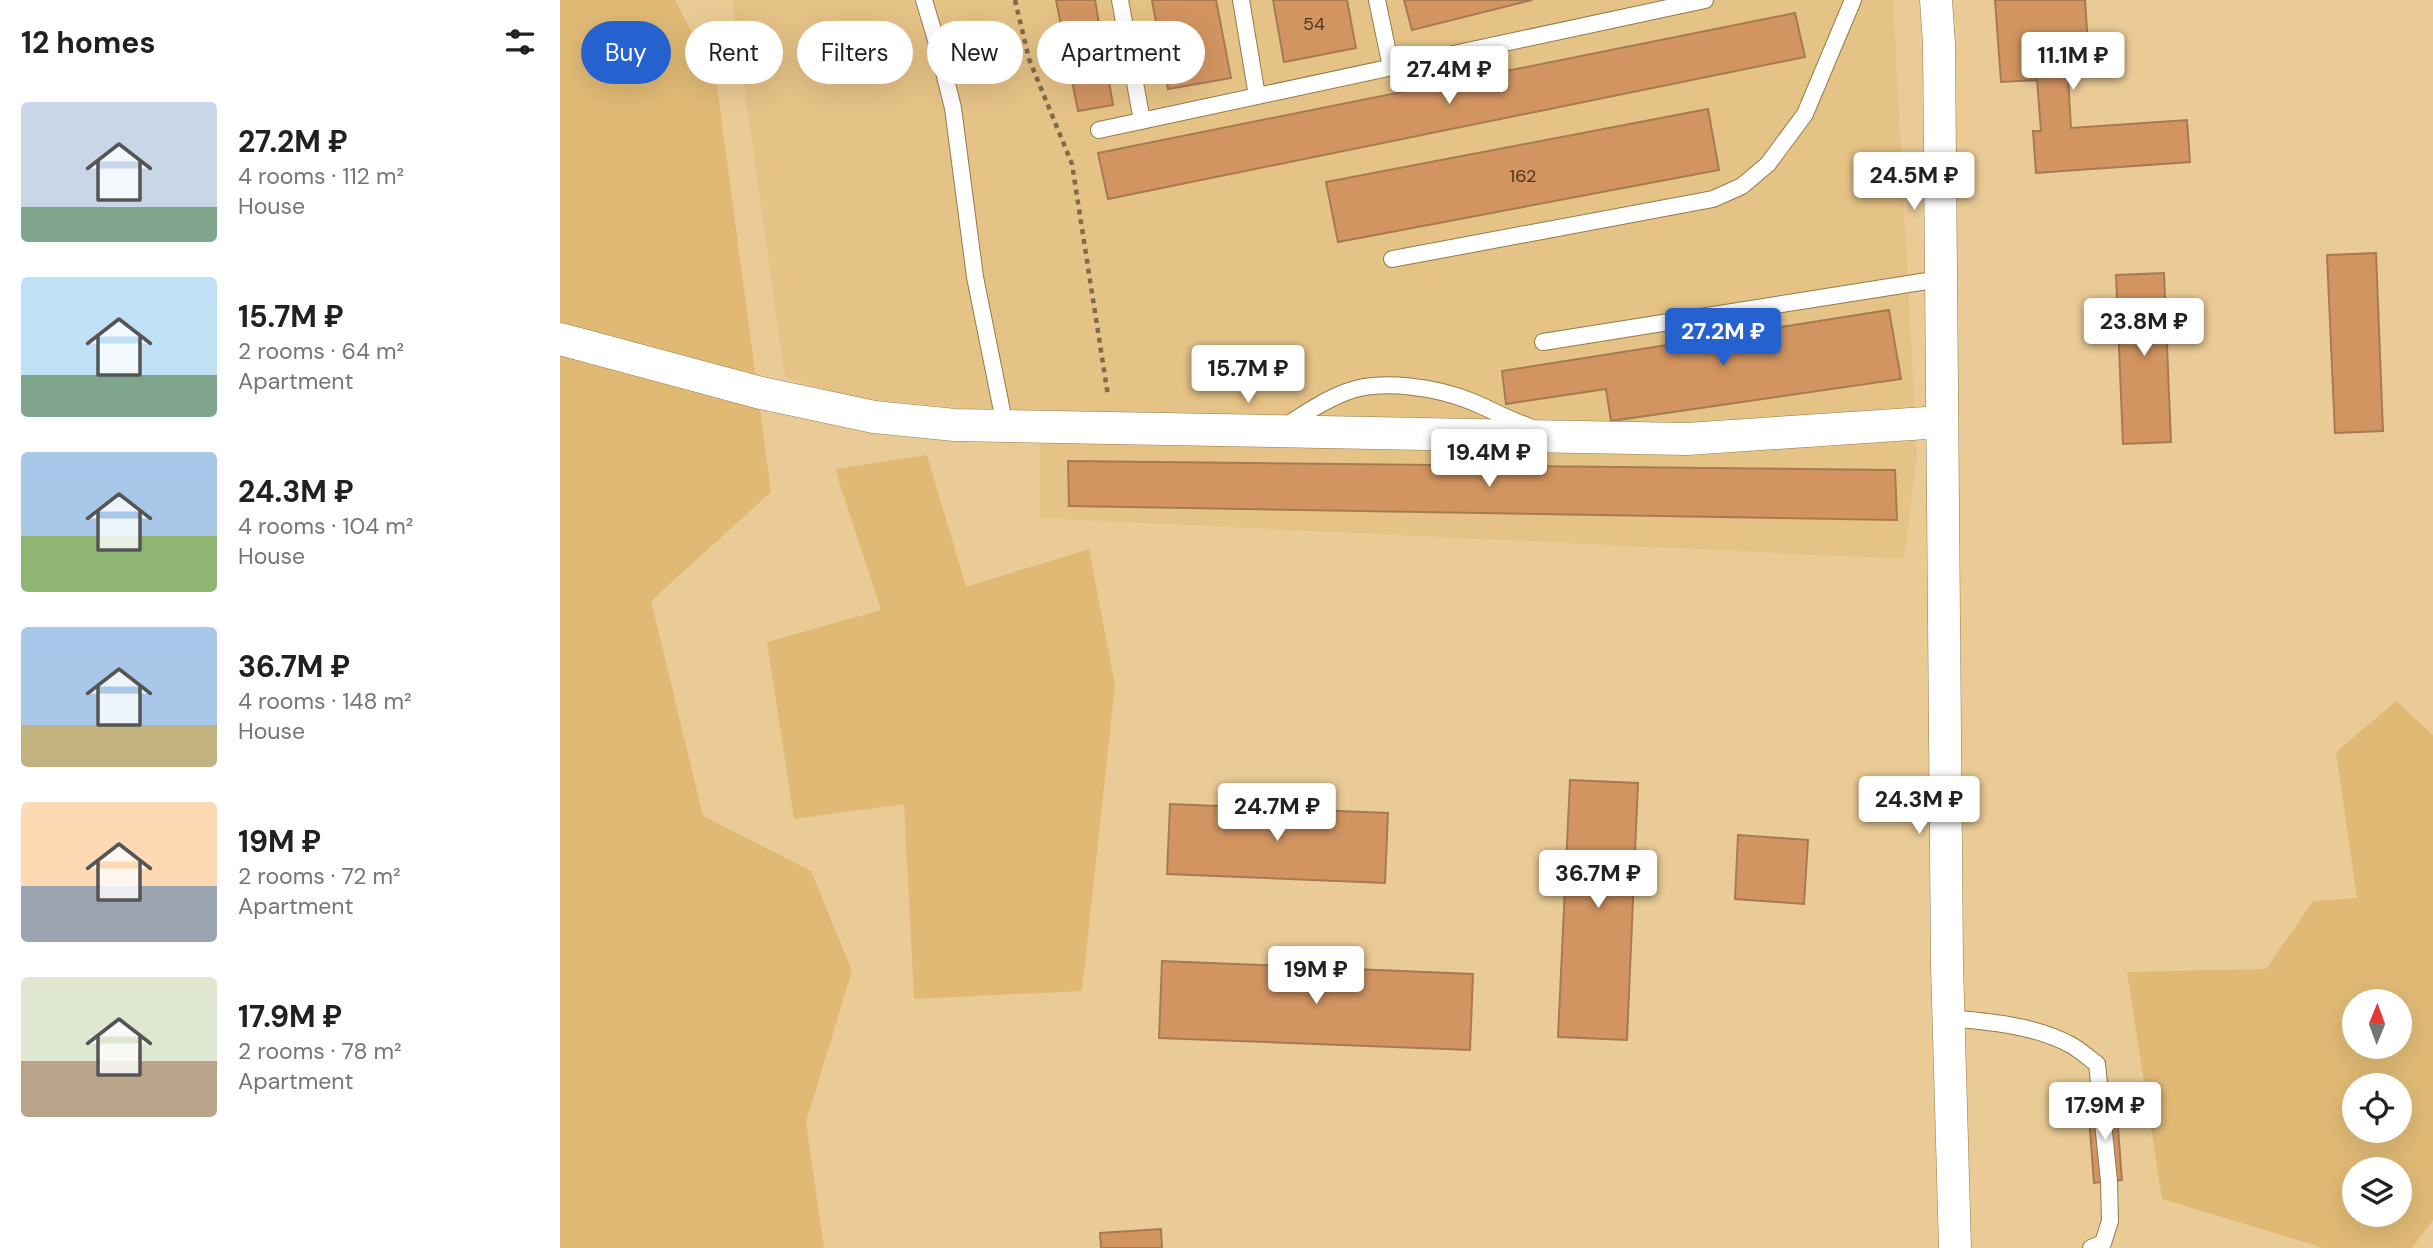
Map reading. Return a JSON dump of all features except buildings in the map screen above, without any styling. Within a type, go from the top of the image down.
[{"type":"street","points":[[1936,0],[1949,1018],[1955,1248]]},
{"type":"street","points":[[560,339],[761,393],[874,417],[955,425],[1687,439],[1941,422]]},
{"type":"lane","points":[[924,0],[953,108],[975,277],[1005,426]]},
{"type":"lane","points":[[1120,0],[1142,121]]},
{"type":"lane","points":[[1241,0],[1257,96]]},
{"type":"lane","points":[[1377,0],[1391,67]]},
{"type":"lane","points":[[1099,130],[1705,0]]},
{"type":"lane","points":[[1392,258],[1713,199],[1742,186],[1768,164],[1805,114],[1853,0]]},
{"type":"lane","points":[[1543,342],[1940,279]]},
{"type":"lane","points":[[1276,432],[1314,407],[1348,391],[1381,386],[1429,388],[1472,401],[1510,420],[1538,429],[1592,437]]},
{"type":"lane","points":[[1949,1018],[1992,1022],[2032,1030],[2071,1045],[2098,1064],[2110,1221],[2103,1243],[2091,1248]]},
{"type":"path","points":[[1015,0],[1028,59],[1072,164],[1111,428]]},
{"type":"shaded area","points":[[560,0],[675,0],[686,21],[685,84],[717,84],[771,492],[651,601],[703,816],[811,871],[852,971],[806,1122],[824,1248],[560,1248]]},
{"type":"shaded area","points":[[732,0],[1893,0],[1917,455],[1904,559],[1040,518],[1040,415],[846,397],[785,377],[744,84],[783,84],[783,21],[735,21]]},
{"type":"shaded area","points":[[927,455],[966,587],[1089,549],[1115,685],[1082,991],[914,999],[904,804],[794,819],[767,642],[881,610],[835,469]]},
{"type":"shaded area","points":[[2396,701],[2433,735],[2433,1220],[2412,1248],[2324,1248],[2162,1199],[2127,972],[2266,969],[2313,901],[2357,898],[2336,752]]}]
